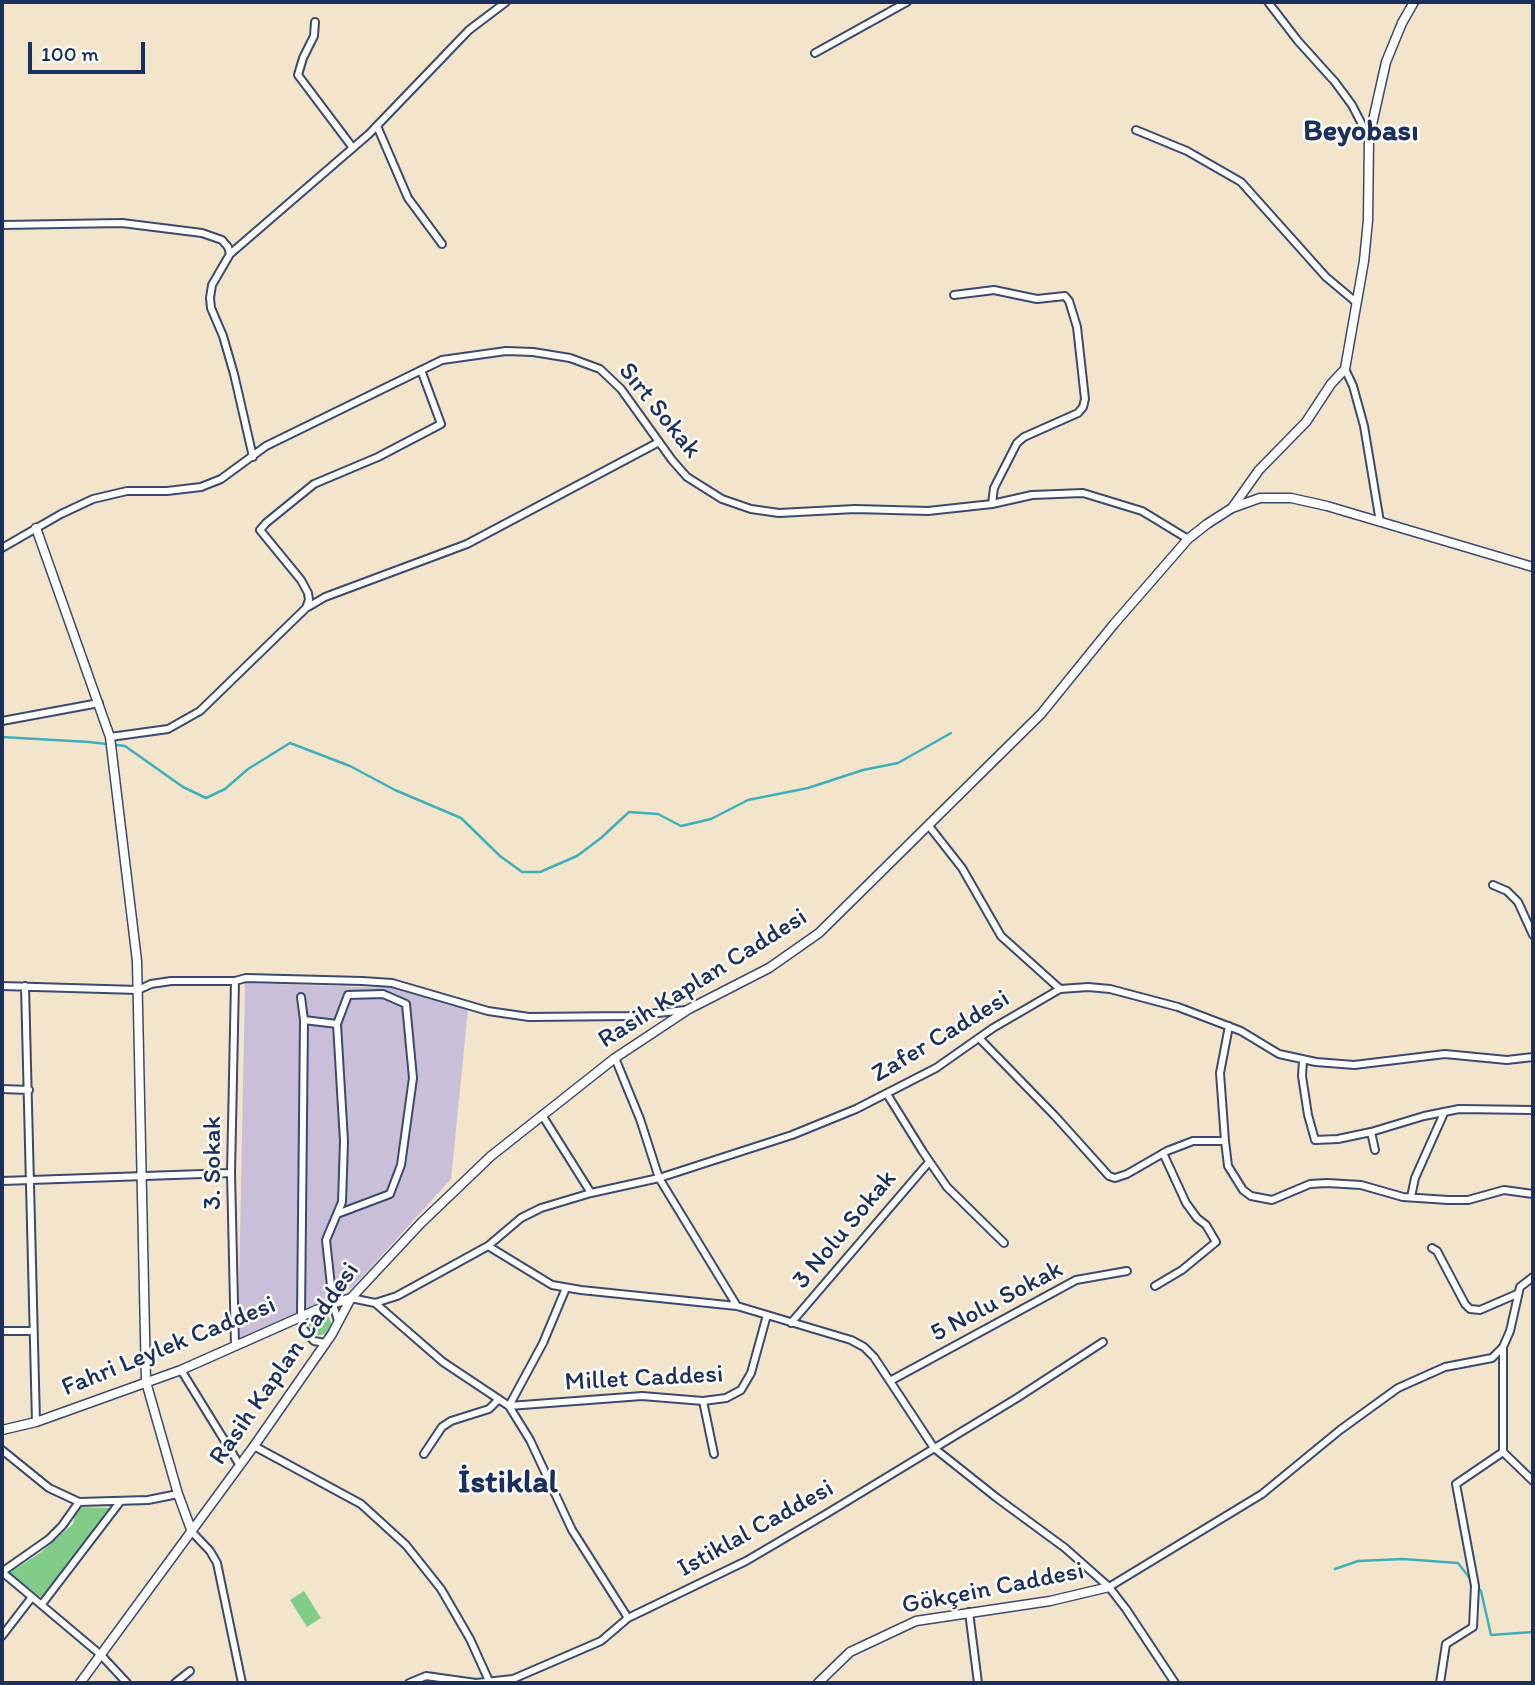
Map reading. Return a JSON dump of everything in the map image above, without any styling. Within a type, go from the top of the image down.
[{"type":"street","points":[[253,457],[234,374],[210,298],[212,285],[230,254],[377,126],[469,30],[506,2]]},
{"type":"street","points":[[815,53],[908,2]]},
{"type":"street","points":[[1268,2],[1335,82],[1352,105],[1369,138]]},
{"type":"street","points":[[1232,508],[1259,470],[1306,422],[1331,384],[1345,369],[1368,220],[1369,138],[1386,62],[1414,2]]},
{"type":"street","points":[[315,22],[314,36],[298,75],[352,148]]},
{"type":"street","points":[[377,126],[408,198],[442,244]]},
{"type":"street","points":[[1136,130],[1187,151],[1241,182],[1326,277],[1357,303]]},
{"type":"street","points":[[2,225],[122,223],[202,233],[222,240],[230,254]]},
{"type":"street","points":[[954,295],[994,290],[1037,299],[1065,296],[1069,300],[1077,327],[1085,399],[1083,407],[1078,413],[1024,437],[1017,443],[994,488],[992,504]]},
{"type":"street","name":"Sırt Sokak","points":[[2,548],[76,506],[110,495],[127,491],[167,491],[201,487],[221,479],[265,446],[442,360],[506,351],[570,358],[610,375],[687,477],[722,499],[751,509],[779,513],[855,509],[928,511],[992,504],[1032,495],[1083,493],[1142,511],[1188,540]]},
{"type":"street","points":[[1345,369],[1353,386],[1364,426],[1380,522]]},
{"type":"street","points":[[306,608],[309,600],[301,580],[260,530],[314,484],[377,457],[441,424],[421,370]]},
{"type":"street","points":[[110,737],[168,729],[200,711],[306,608],[325,597],[467,544],[659,442]]},
{"type":"street","name":"Rasih Kaplan Caddesi","points":[[80,1683],[254,1446],[338,1322],[351,1298],[454,1189],[615,1058],[689,1009],[769,968],[819,933],[1041,714],[1114,624],[1188,540],[1232,508],[1260,498],[1291,498],[1327,506],[1533,567]]},
{"type":"street","points":[[36,527],[110,737],[137,961],[146,1382],[178,1494],[192,1532],[217,1563],[242,1683]]},
{"type":"street","points":[[2,721],[99,703]]},
{"type":"street","points":[[929,826],[962,868],[1001,936],[1060,989]]},
{"type":"street","points":[[1493,885],[1507,891],[1518,902],[1533,935]]},
{"type":"street","points":[[2,986],[138,990],[151,984],[171,981],[235,981],[246,978],[393,984],[488,1011],[529,1017],[629,1016],[689,1009]]},
{"type":"street","name":"3. Sokak","points":[[235,981],[231,1173],[235,1346]]},
{"type":"street","points":[[25,986],[36,1422]]},
{"type":"street","name":"Zafer Caddesi","points":[[375,1303],[397,1296],[488,1246],[529,1213],[591,1193],[659,1178],[792,1135],[887,1094],[936,1068],[979,1038],[1060,989],[1110,989],[1178,1007],[1229,1026],[1279,1054],[1303,1060],[1354,1065],[1445,1054],[1507,1060],[1533,1057]]},
{"type":"street","points":[[337,1215],[390,1194],[401,1165],[413,1078],[406,1004],[383,994],[348,995],[337,1024],[344,1141],[342,1202],[326,1241],[333,1304],[338,1322]]},
{"type":"street","points":[[301,997],[304,1020],[301,1317],[307,1335],[324,1343]]},
{"type":"street","points":[[304,1020],[337,1024]]},
{"type":"street","points":[[1229,1026],[1220,1073],[1228,1166],[1242,1191],[1251,1196],[1272,1200],[1310,1184],[1327,1183],[1361,1185],[1411,1197],[1468,1200],[1504,1191],[1533,1194]]},
{"type":"street","points":[[979,1038],[1109,1176],[1115,1178],[1127,1174],[1163,1153],[1194,1141],[1225,1141]]},
{"type":"street","points":[[615,1058],[640,1119],[659,1178],[737,1306]]},
{"type":"street","points":[[1303,1060],[1302,1076],[1315,1140],[1338,1139],[1371,1132],[1459,1109],[1533,1110]]},
{"type":"street","points":[[2,1089],[29,1090]]},
{"type":"street","points":[[887,1094],[947,1187],[1004,1243]]},
{"type":"street","points":[[1411,1197],[1415,1178],[1444,1113]]},
{"type":"street","points":[[542,1115],[591,1193]]},
{"type":"street","points":[[1371,1132],[1375,1150]]},
{"type":"street","points":[[1155,1286],[1182,1270],[1216,1242],[1206,1225],[1197,1219],[1186,1203],[1163,1153]]},
{"type":"street","name":"3 Nolu Sokak","points":[[791,1323],[929,1162]]},
{"type":"street","points":[[2,1181],[231,1173]]},
{"type":"street","points":[[488,1246],[539,1278],[566,1288],[737,1306],[851,1340],[864,1347],[874,1357],[934,1448],[1065,1548],[1109,1587],[1175,1683]]},
{"type":"street","points":[[1432,1248],[1437,1251],[1470,1309],[1480,1310],[1517,1294]]},
{"type":"street","name":"5 Nolu Sokak","points":[[890,1381],[1076,1280],[1127,1271]]},
{"type":"street","points":[[1533,1277],[1524,1283],[1517,1294],[1510,1331],[1503,1347],[1503,1452],[1533,1481]]},
{"type":"street","points":[[509,1406],[543,1343],[566,1288]]},
{"type":"street","points":[[351,1298],[375,1303],[443,1362],[509,1406],[530,1440],[572,1530],[628,1618]]},
{"type":"street","name":"Fahri Leylek Caddesi","points":[[3,1431],[36,1422],[181,1370],[351,1298]]},
{"type":"street","name":"Millet Caddesi","points":[[509,1406],[642,1396],[703,1401],[726,1398],[741,1390],[751,1373],[767,1315]]},
{"type":"street","points":[[2,1331],[33,1331]]},
{"type":"street","name":"Istiklal Caddesi","points":[[408,1683],[426,1676],[475,1683],[513,1679],[601,1641],[628,1618],[746,1561],[934,1448],[1102,1342]]},
{"type":"street","points":[[1109,1587],[1262,1494],[1340,1430],[1398,1388],[1445,1367],[1492,1357],[1503,1347]]},
{"type":"street","points":[[181,1370],[239,1464]]},
{"type":"street","points":[[424,1454],[442,1427],[489,1409],[499,1399]]},
{"type":"street","points":[[703,1401],[714,1454]]},
{"type":"street","points":[[254,1446],[361,1504],[406,1545],[441,1589],[470,1639],[489,1681]]},
{"type":"street","points":[[2,1450],[49,1488],[79,1502],[148,1500],[178,1494]]},
{"type":"street","points":[[1440,1683],[1446,1644],[1473,1627],[1474,1574],[1456,1485],[1503,1452]]},
{"type":"street","points":[[79,1502],[49,1539],[2,1572],[101,1656],[127,1683]]},
{"type":"street","points":[[41,1604],[120,1502]]},
{"type":"street","name":"Gökçein Caddesi","points":[[818,1683],[850,1652],[916,1621],[1050,1601],[1109,1587]]},
{"type":"street","points":[[2,1636],[32,1597]]},
{"type":"street","points":[[969,1612],[978,1683]]},
{"type":"street","points":[[175,1683],[190,1671]]},
{"type":"shaded area","points":[[245,983],[393,988],[468,1009],[451,1179],[352,1288],[238,1339]]},
{"type":"green space","points":[[320,1313],[328,1316],[331,1324],[328,1332],[320,1335],[312,1332],[309,1324],[312,1316]]},
{"type":"green space","points":[[77,1507],[112,1508],[42,1598],[9,1573],[40,1553],[73,1524]]},
{"type":"green space","points":[[304,1591],[321,1618],[307,1627],[290,1600]]},
{"type":"waterway","points":[[2,737],[125,746],[183,787],[206,798],[225,789],[248,769],[290,743],[350,766],[395,790],[461,818],[500,856],[522,872],[540,872],[577,856],[629,812],[658,814],[681,826],[711,819],[748,800],[808,788],[863,770],[898,763],[951,733]]},
{"type":"waterway","points":[[1335,1569],[1358,1561],[1403,1559],[1458,1563],[1472,1581]]},
{"type":"waterway","points":[[1476,1586],[1481,1591],[1491,1635],[1533,1632]]},
{"type":"district","name":"Beyobası","points":[[1361,132]]},
{"type":"district","name":"İstiklal","points":[[508,1484]]}]
